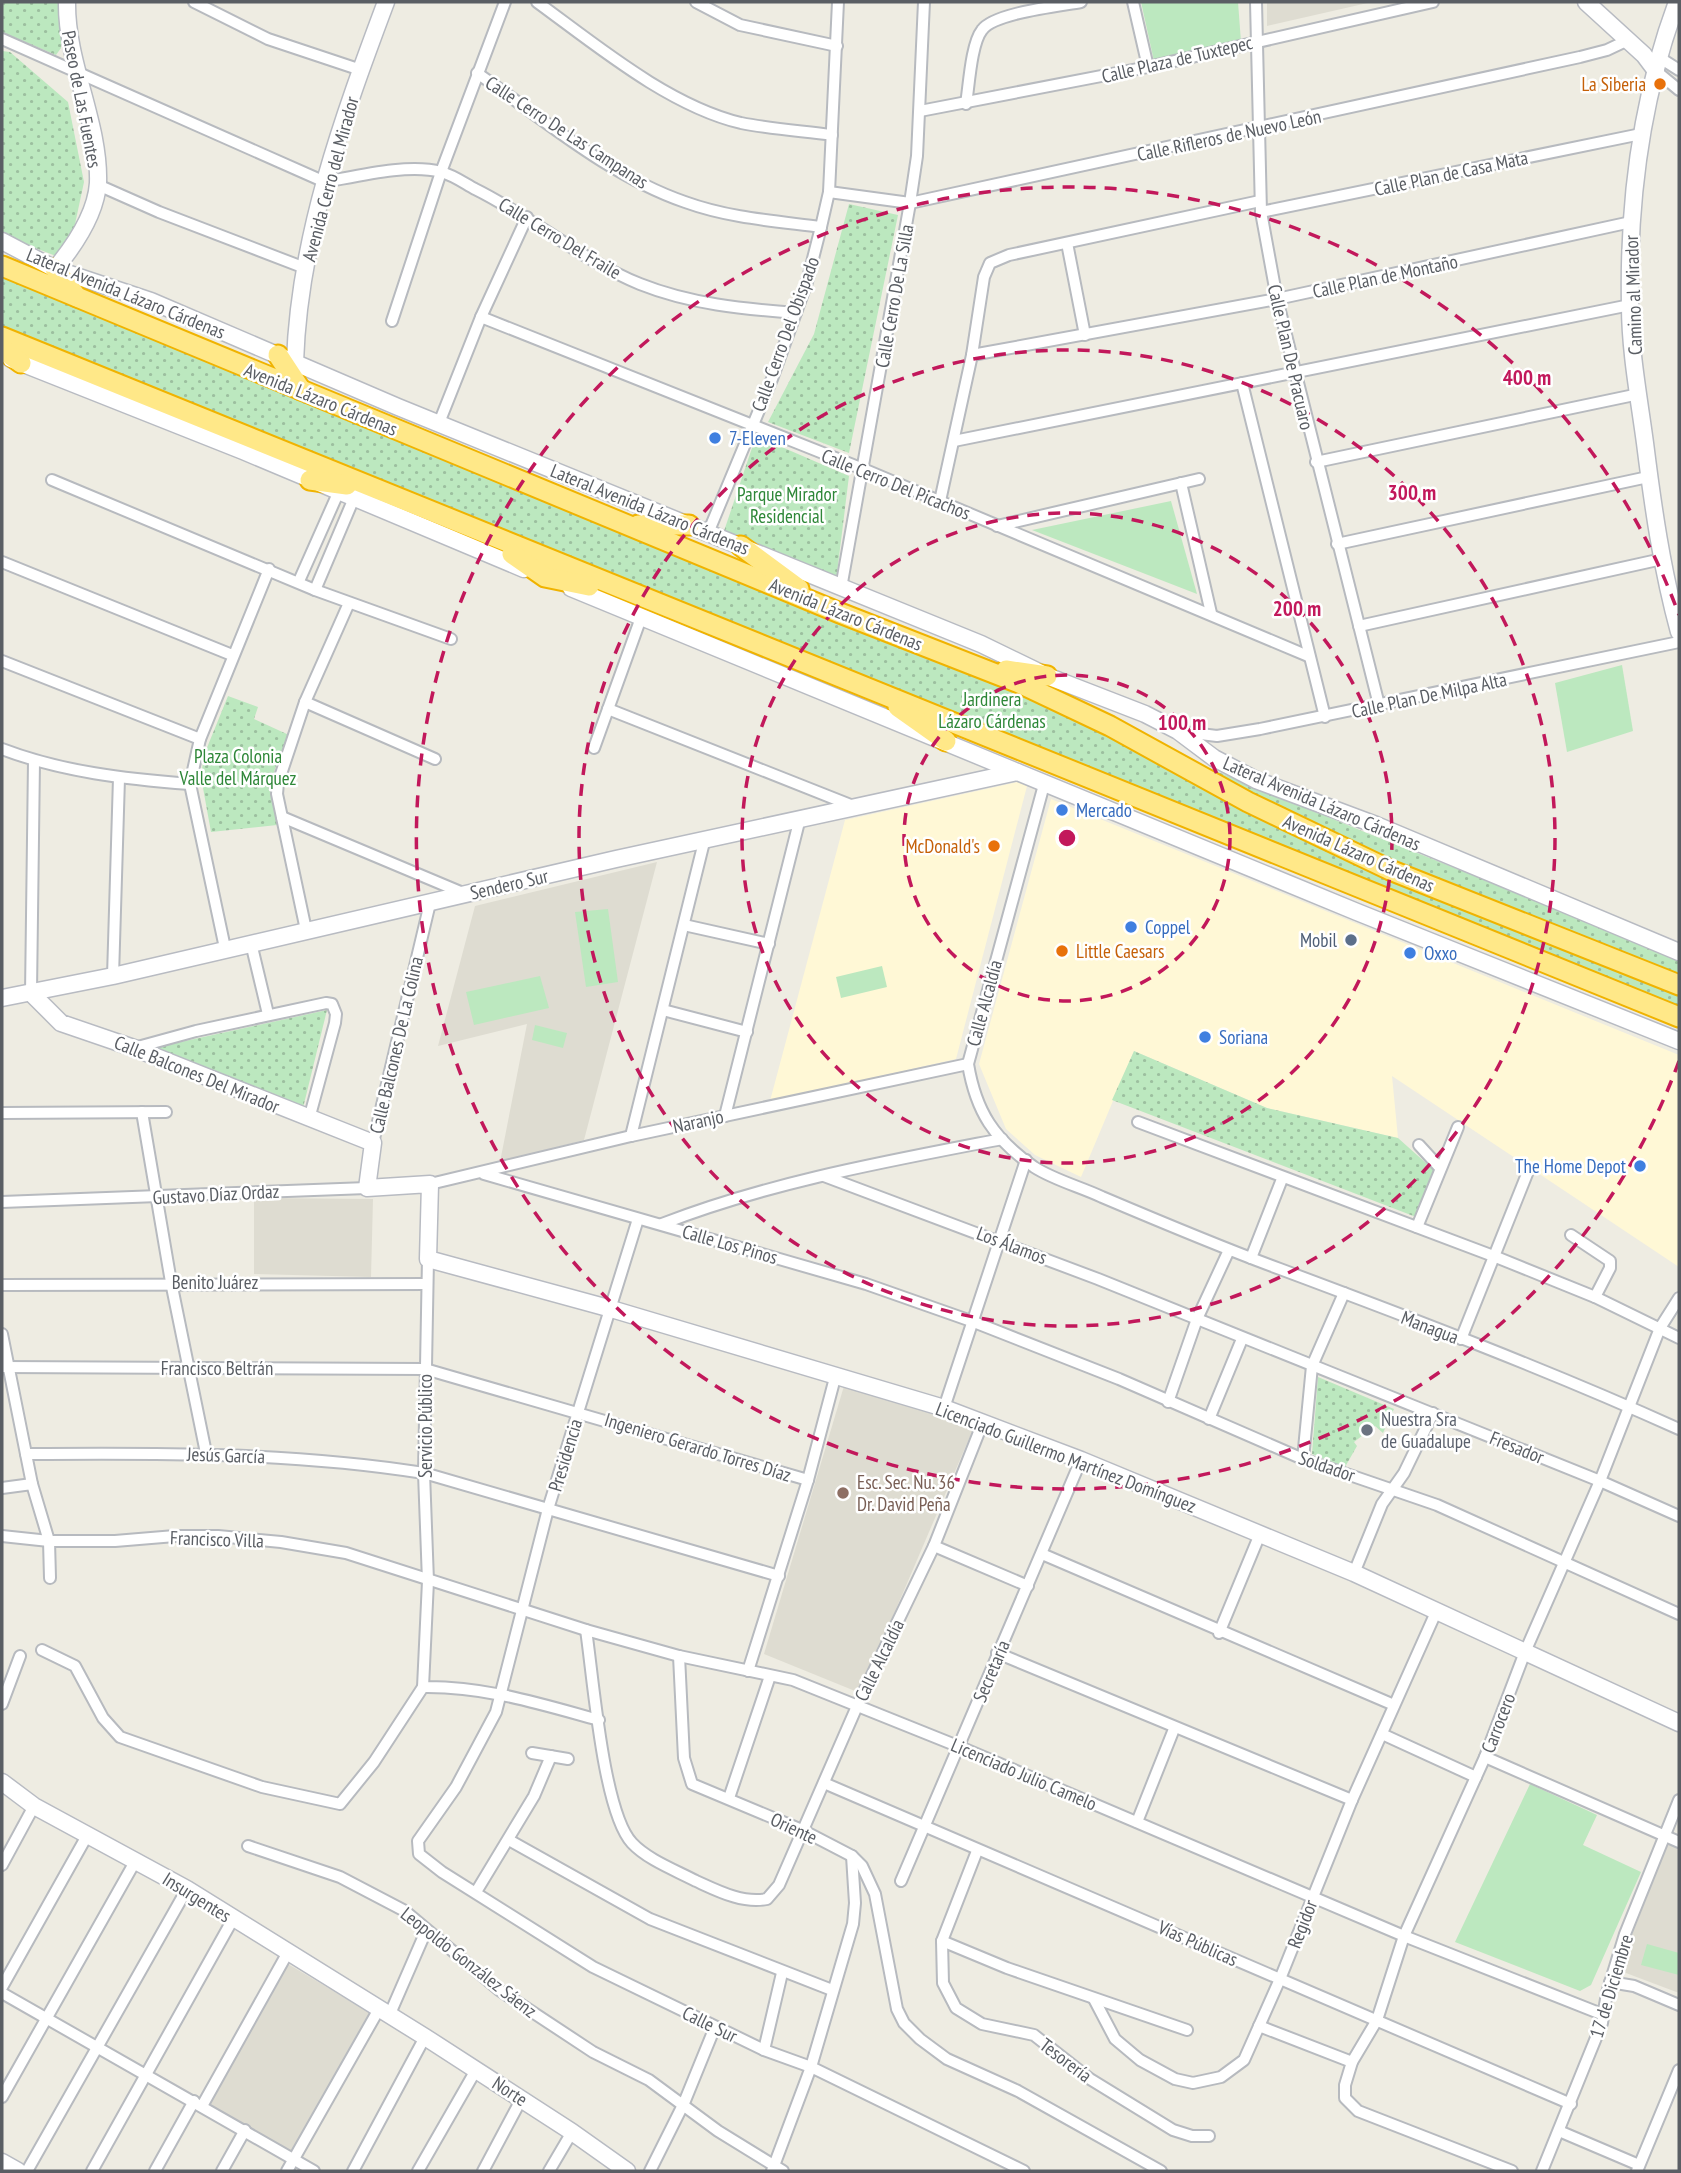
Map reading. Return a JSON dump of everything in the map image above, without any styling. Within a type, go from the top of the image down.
[{"type":"highway","name":"Avenida Lázaro Cárdenas","points":[[2,266],[627,525],[1019,683],[1087,715],[1248,802],[1391,870],[1679,985]]},
{"type":"highway","points":[[55,268],[80,300]]},
{"type":"highway","name":"Avenida Lázaro Cárdenas","points":[[2,337],[393,496],[640,605],[872,689],[1678,1016]]},
{"type":"highway","points":[[2,349],[21,363]]},
{"type":"highway","points":[[286,358],[302,390]]},
{"type":"highway","points":[[310,480],[376,489],[393,496]]},
{"type":"highway","points":[[627,525],[689,525]]},
{"type":"highway","points":[[485,535],[544,577],[640,605]]},
{"type":"highway","points":[[741,545],[794,583],[807,598]]},
{"type":"highway","points":[[970,665],[1047,676]]},
{"type":"highway","points":[[872,689],[946,741]]},
{"type":"street","name":"Paseo de Las Fuentes","points":[[55,268],[76,244],[98,185],[95,153],[70,46],[67,2]]},
{"type":"street","points":[[194,2],[268,39],[360,70]]},
{"type":"street","name":"Avenida Cerro del Mirador","points":[[286,358],[325,182],[360,70],[386,2]]},
{"type":"street","points":[[391,321],[441,172],[505,2]]},
{"type":"street","points":[[537,2],[610,55],[664,89],[708,110],[740,122],[832,135]]},
{"type":"street","points":[[696,2],[740,25],[837,46]]},
{"type":"street","name":"Calle Cerro Del Obispado","points":[[708,533],[796,313],[821,227],[829,192],[838,2]]},
{"type":"street","name":"Calle Cerro De La Silla","points":[[841,588],[910,204],[920,111],[924,2]]},
{"type":"street","points":[[966,104],[977,40],[984,26],[1000,19],[1081,2]]},
{"type":"street","points":[[1132,2],[1148,67]]},
{"type":"street","name":"Calle Plan De Pracuaro","points":[[1256,2],[1261,206],[1276,299],[1378,705]]},
{"type":"street","name":"Calle Plaza de Tuxtepec","points":[[920,111],[1148,67],[1433,2]]},
{"type":"street","points":[[1586,2],[1626,41],[1654,61],[1679,90]]},
{"type":"street","name":"Camino al Mirador","points":[[1677,2],[1673,30],[1654,61],[1642,134],[1631,222],[1629,305],[1648,477],[1662,559],[1676,605],[1679,632]]},
{"type":"street","points":[[2,40],[325,182]]},
{"type":"street","name":"Calle Rifleros de Nuevo León","points":[[829,192],[910,204],[1607,50],[1626,41]]},
{"type":"street","points":[[1654,61],[1679,70]]},
{"type":"street","name":"Calle Cerro De Las Campanas","points":[[477,73],[595,154],[684,202],[732,216],[821,227]]},
{"type":"street","name":"Calle Plan de Casa Mata","points":[[972,355],[982,285],[986,269],[996,258],[1642,134]]},
{"type":"street","name":"Calle Cerro Del Fraile","points":[[325,182],[384,173],[441,172],[527,217],[581,254],[640,284],[688,300],[735,308],[796,313]]},
{"type":"street","points":[[98,185],[305,268]]},
{"type":"street","points":[[439,423],[481,317],[527,217]]},
{"type":"street","name":"Calle Plan de Montaño","points":[[972,355],[1276,299],[1631,222]]},
{"type":"street","name":"Lateral Avenida Lázaro Cárdenas","points":[[2,241],[55,268],[151,301],[439,423],[981,644],[1047,676],[1128,706],[1178,731],[1214,758],[1256,779],[1376,825],[1679,952]]},
{"type":"street","points":[[1067,243],[1085,335]]},
{"type":"street","points":[[954,442],[1629,305]]},
{"type":"street","name":"Calle Cerro Del Picachos","points":[[481,317],[863,469],[1308,656]]},
{"type":"street","points":[[940,502],[972,355]]},
{"type":"street","points":[[2,356],[339,491],[544,577]]},
{"type":"street","points":[[1242,383],[1325,717]]},
{"type":"street","points":[[1315,462],[1639,394]]},
{"type":"street","points":[[1337,544],[1648,477]]},
{"type":"street","points":[[997,526],[1199,479]]},
{"type":"street","points":[[52,480],[299,581],[315,590],[451,639]]},
{"type":"street","points":[[1181,483],[1211,613]]},
{"type":"street","points":[[299,581],[339,491]]},
{"type":"street","points":[[315,590],[354,498]]},
{"type":"street","points":[[1359,626],[1662,559]]},
{"type":"street","points":[[2,562],[232,656]]},
{"type":"street","points":[[225,948],[190,784],[200,739],[269,569]]},
{"type":"street","points":[[306,930],[277,794],[280,774],[305,702],[349,603]]},
{"type":"street","points":[[594,748],[640,605],[1017,772],[1045,781],[1357,912],[1679,1041]]},
{"type":"street","name":"Calle Plan De Milpa Alta","points":[[1178,731],[1217,736],[1325,717],[1679,642]]},
{"type":"street","points":[[2,661],[200,739]]},
{"type":"street","points":[[305,702],[435,759]]},
{"type":"street","points":[[608,709],[856,808]]},
{"type":"street","points":[[2,749],[34,761],[119,778],[190,784]]},
{"type":"street","points":[[31,993],[34,761]]},
{"type":"street","name":"Sendero Sur","points":[[2,998],[113,976],[225,948],[1017,772]]},
{"type":"street","points":[[113,976],[119,778]]},
{"type":"street","name":"Calle Alcaldía","points":[[1045,781],[968,1064],[976,1100],[986,1123],[1036,1168],[1229,1250]]},
{"type":"street","points":[[282,817],[465,894]]},
{"type":"street","points":[[725,1116],[799,822]]},
{"type":"street","points":[[631,1136],[704,842]]},
{"type":"street","name":"Calle Balcones De La Colina","points":[[367,1188],[373,1143],[430,902]]},
{"type":"street","points":[[684,925],[769,944]]},
{"type":"street","points":[[251,943],[268,1014]]},
{"type":"street","name":"Calle Balcones Del Mirador","points":[[31,993],[61,1023],[134,1048],[373,1143]]},
{"type":"street","points":[[134,1048],[268,1014],[326,1003],[335,1008],[335,1023],[309,1119]]},
{"type":"street","points":[[663,1010],[747,1032]]},
{"type":"street","name":"Naranjo","points":[[430,1184],[484,1174],[631,1136],[968,1064]]},
{"type":"street","points":[[142,1112],[171,1282],[206,1453]]},
{"type":"street","points":[[2,1113],[166,1112]]},
{"type":"street","points":[[1138,1122],[1283,1179],[1496,1257],[1595,1297],[1679,1338]]},
{"type":"street","points":[[1417,1227],[1458,1127]]},
{"type":"street","points":[[662,1224],[727,1201],[824,1176],[1002,1139]]},
{"type":"street","points":[[1419,1144],[1440,1168]]},
{"type":"street","points":[[944,1408],[1026,1160]]},
{"type":"street","name":"Calle Los Pinos","points":[[484,1174],[866,1284],[974,1322]]},
{"type":"street","points":[[1461,1339],[1527,1174]]},
{"type":"street","name":"Los Álamos","points":[[824,1176],[999,1240],[1197,1318]]},
{"type":"street","points":[[1251,1258],[1283,1179]]},
{"type":"street","name":"Gustavo Díaz Ordaz","points":[[2,1202],[430,1184]]},
{"type":"street","name":"Servicio Público","points":[[424,1688],[428,1581],[424,1473],[425,1369],[430,1184]]},
{"type":"street","name":"Presidencia","points":[[417,1845],[483,1741],[502,1693],[548,1509],[608,1308],[638,1219]]},
{"type":"street","points":[[1571,1236],[1610,1261],[1610,1268],[1595,1297]]},
{"type":"street","points":[[1168,1402],[1197,1318],[1229,1250]]},
{"type":"street","name":"Managua","points":[[1229,1250],[1522,1361],[1679,1429]]},
{"type":"street","name":"Licenciado Guillermo Martínez Domínguez","points":[[428,1259],[836,1374],[983,1422],[1082,1460],[1354,1573],[1679,1723]]},
{"type":"street","name":"Benito Juárez","points":[[2,1285],[171,1282],[427,1284]]},
{"type":"street","points":[[1303,1459],[1312,1366],[1344,1293]]},
{"type":"street","name":"Carrocero","points":[[1512,2171],[1359,2111],[1345,2098],[1345,2085],[1352,2062],[1377,2020],[1404,1936],[1485,1757],[1525,1652],[1600,1481],[1660,1328],[1679,1298]]},
{"type":"street","name":"Fresador","points":[[1197,1318],[1242,1339],[1600,1481],[1679,1516]]},
{"type":"street","name":"Soldador","points":[[974,1322],[1119,1379],[1303,1459],[1437,1505],[1679,1614]]},
{"type":"street","points":[[2,1334],[5,1366],[32,1484],[49,1541],[50,1578]]},
{"type":"street","points":[[1209,1419],[1242,1339]]},
{"type":"street","name":"Francisco Beltrán","points":[[5,1366],[425,1369]]},
{"type":"street","name":"Ingeniero Gerardo Torres Díaz","points":[[425,1369],[578,1411],[808,1480]]},
{"type":"street","points":[[748,1671],[808,1480],[836,1374]]},
{"type":"street","points":[[1354,1573],[1382,1504],[1404,1473],[1433,1413]]},
{"type":"street","name":"Calle Alcaldía","points":[[599,1720],[615,1810],[632,1844],[676,1871],[721,1892],[753,1900],[771,1896],[858,1704],[934,1546],[983,1422]]},
{"type":"street","name":"Jesús García","points":[[26,1454],[206,1453],[315,1459],[424,1473],[779,1576]]},
{"type":"street","name":"Secretaría","points":[[901,1881],[1082,1460]]},
{"type":"street","points":[[2,1488],[32,1484]]},
{"type":"street","points":[[1219,1633],[1260,1534]]},
{"type":"street","name":"Francisco Villa","points":[[2,1536],[49,1541],[116,1541],[175,1536],[281,1542],[346,1553],[428,1581]]},
{"type":"street","points":[[934,1546],[1028,1586]]},
{"type":"street","points":[[1042,1554],[1219,1633],[1394,1705]]},
{"type":"street","name":"Licenciado Julio Camelo","points":[[428,1581],[680,1656],[808,1684],[1404,1936],[1604,2015]]},
{"type":"street","name":"Regidor","points":[[1094,1999],[1109,2030],[1125,2048],[1156,2070],[1175,2079],[1193,2083],[1221,2077],[1244,2060],[1280,1979],[1352,1800],[1437,1610]]},
{"type":"street","points":[[41,1650],[75,1666],[103,1717],[120,1737],[262,1787],[340,1804],[374,1762],[424,1688],[452,1687],[502,1693],[599,1720],[586,1630]]},
{"type":"street","points":[[998,1654],[1174,1729],[1352,1800]]},
{"type":"street","points":[[2,1704],[20,1656]]},
{"type":"street","name":"Oriente","points":[[680,1656],[684,1758],[689,1779],[695,1787],[729,1798],[802,1830],[852,1856],[869,1875],[892,1993],[904,2023],[947,2059],[1018,2091],[1161,2171]]},
{"type":"street","points":[[729,1798],[771,1676]]},
{"type":"street","points":[[1137,1822],[1174,1729]]},
{"type":"street","points":[[1382,1734],[1476,1777]]},
{"type":"street","points":[[531,1753],[568,1759]]},
{"type":"street","points":[[476,1892],[509,1840],[551,1756]]},
{"type":"street","points":[[1485,1757],[1679,1842]]},
{"type":"street","name":"Insurgentes","points":[[2,1782],[34,1806],[187,1889],[287,1954],[384,2012]]},
{"type":"street","name":"Vías Públicas","points":[[824,1783],[1571,2104]]},
{"type":"street","name":"17 de Diciembre","points":[[1542,2171],[1571,2104],[1604,2015],[1610,1982],[1679,1800]]},
{"type":"street","points":[[2,1865],[34,1806]]},
{"type":"street","points":[[2,1987],[88,1834]]},
{"type":"street","points":[[509,1840],[631,1910],[782,1973],[832,1990]]},
{"type":"street","name":"Calle Sur","points":[[417,1845],[419,1854],[426,1862],[593,1967],[764,2050],[811,2067],[1024,2171]]},
{"type":"street","name":"Leopoldo González Sáenz","points":[[248,1846],[340,1877],[405,1911],[499,1990],[572,2039],[649,2080],[684,2103],[706,2123],[776,2170]]},
{"type":"street","name":"Tesorería","points":[[977,1851],[942,1941],[943,1983],[963,2015],[982,2024],[1034,2035],[1090,2079],[1173,2130],[1192,2136],[1209,2136]]},
{"type":"street","points":[[776,2170],[811,2067],[855,1915],[852,1856]]},
{"type":"street","points":[[2,2098],[136,1860]]},
{"type":"street","points":[[27,2171],[187,1889]]},
{"type":"street","points":[[92,2171],[233,1919]]},
{"type":"street","points":[[287,2171],[384,2012],[426,1931]]},
{"type":"street","points":[[942,1941],[1094,1999],[1187,2030]]},
{"type":"street","points":[[155,2171],[287,1954]]},
{"type":"street","points":[[764,2050],[782,1973]]},
{"type":"street","points":[[1610,1982],[1634,1986],[1679,2005]]},
{"type":"street","points":[[2,1993],[314,2171]]},
{"type":"street","name":"Norte","points":[[384,2012],[522,2098],[620,2169]]},
{"type":"street","points":[[1259,2026],[1352,2062]]},
{"type":"street","points":[[650,2171],[684,2103],[715,2027]]},
{"type":"street","points":[[353,2171],[425,2037]]},
{"type":"street","points":[[418,2171],[476,2070]]},
{"type":"street","points":[[1559,2131],[1638,2168],[1679,2070]]},
{"type":"street","points":[[483,2171],[522,2098]]},
{"type":"street","points":[[222,2171],[245,2130]]},
{"type":"street","points":[[549,2171],[572,2132]]},
{"type":"street","points":[[2,2162],[18,2171]]},
{"type":"shaded area","points":[[1267,2],[1372,2],[1267,26]]},
{"type":"shaded area","points":[[1022,781],[1027,786],[956,1059],[770,1101],[845,820]]},
{"type":"shaded area","points":[[1051,799],[1679,1055],[1679,1267],[1392,1076],[1398,1138],[1267,1108],[1134,1051],[1081,1177],[1035,1155],[1006,1129],[979,1064]]},
{"type":"shaded area","points":[[657,862],[584,1140],[500,1162],[527,1024],[438,1046],[475,906]]},
{"type":"shaded area","points":[[254,1198],[373,1199],[371,1277],[254,1274]]},
{"type":"shaded area","points":[[844,1386],[974,1427],[860,1693],[764,1654]]},
{"type":"shaded area","points":[[1668,1844],[1679,1848],[1679,1993],[1618,1970]]},
{"type":"shaded area","points":[[288,1964],[372,2014],[291,2154],[208,2105]]},
{"type":"green space","points":[[2,2],[62,2],[61,48],[56,55],[2,32]]},
{"type":"green space","points":[[1141,2],[1238,2],[1241,42],[1154,61]]},
{"type":"green space","points":[[2,51],[10,52],[68,102],[84,182],[71,243],[61,258],[2,235]]},
{"type":"green space","points":[[849,204],[898,215],[849,453],[768,422],[814,334]]},
{"type":"green space","name":"Jardinera Lázaro Cárdenas","points":[[2,273],[1367,833],[1679,957],[1679,1020],[2,333]]},
{"type":"green space","name":"Parque Mirador Residencial","points":[[756,436],[849,476],[836,581],[723,534]]},
{"type":"green space","points":[[1171,501],[1197,594],[1032,530]]},
{"type":"green space","points":[[1622,665],[1633,731],[1567,752],[1555,683]]},
{"type":"green space","name":"Plaza Colonia Valle del Márquez","points":[[228,696],[258,707],[254,719],[289,735],[274,771],[277,825],[211,832],[201,777],[204,755]]},
{"type":"green space","points":[[608,909],[618,982],[586,987],[575,912]]},
{"type":"green space","points":[[882,966],[887,987],[841,998],[836,977]]},
{"type":"green space","points":[[540,976],[549,1008],[474,1025],[466,992]]},
{"type":"green space","points":[[327,1010],[303,1108],[153,1048]]},
{"type":"green space","points":[[535,1025],[567,1033],[563,1048],[532,1040]]},
{"type":"green space","points":[[1134,1051],[1267,1108],[1398,1138],[1436,1172],[1416,1217],[1112,1100]]},
{"type":"green space","points":[[1318,1377],[1394,1409],[1383,1433],[1375,1426],[1354,1442],[1357,1446],[1345,1467],[1312,1454]]},
{"type":"green space","points":[[1530,1784],[1597,1815],[1583,1845],[1641,1872],[1591,1985],[1580,1991],[1455,1942]]},
{"type":"green space","points":[[1647,1944],[1679,1953],[1679,1975],[1641,1965]]},
{"type":"place","name":"La Siberia","points":[[1660,84]]},
{"type":"place","name":"7-Eleven","points":[[715,438]]},
{"type":"place","name":"Mercado","points":[[1062,810]]},
{"type":"place","name":"McDonald's","points":[[994,846]]},
{"type":"place","name":"Coppel","points":[[1131,927]]},
{"type":"place","name":"Mobil","points":[[1351,940]]},
{"type":"place","name":"Little Caesars","points":[[1062,951]]},
{"type":"place","name":"Oxxo","points":[[1410,953]]},
{"type":"place","name":"Soriana","points":[[1205,1037]]},
{"type":"place","name":"The Home Depot","points":[[1640,1166]]},
{"type":"place","name":"Nuestra Sra de Guadalupe","points":[[1367,1430]]},
{"type":"place","name":"Esc. Sec. Nu. 36 Dr. David Peña","points":[[843,1493]]}]
